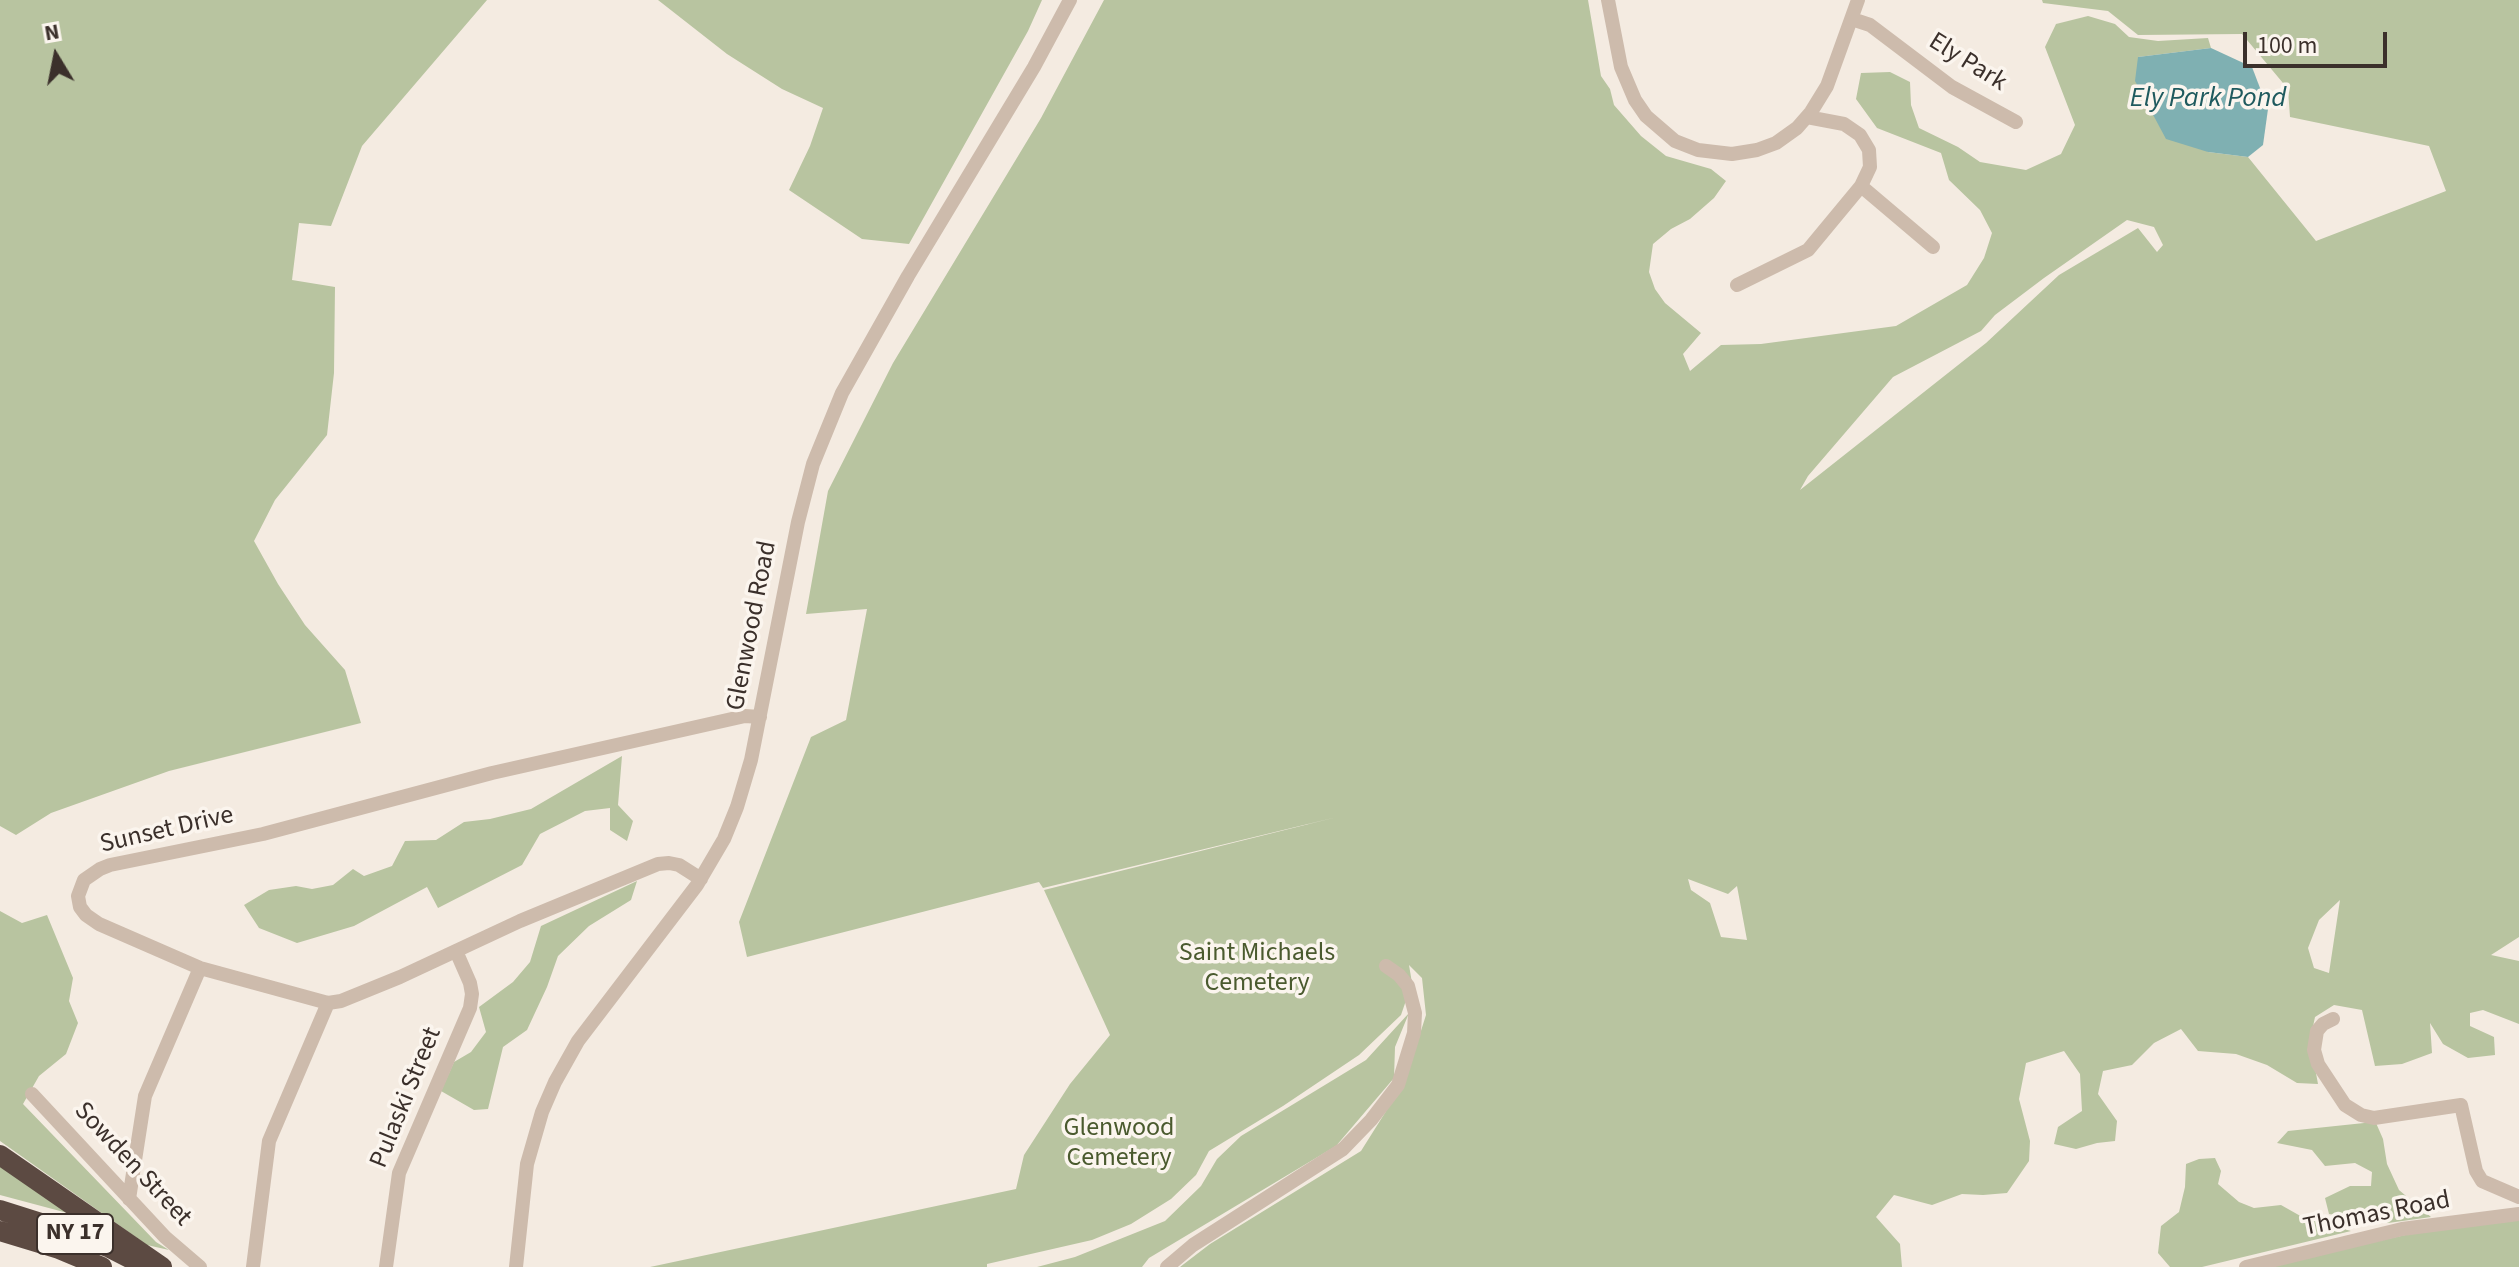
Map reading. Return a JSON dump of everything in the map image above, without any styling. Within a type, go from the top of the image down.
[{"type":"highway","points":[[0,1155],[162,1267]]},
{"type":"highway","name":"NY 17","points":[[0,1210],[85,1238],[146,1267]]},
{"type":"highway","name":"NY 17","points":[[0,1231],[59,1249],[102,1267]]},
{"type":"street","name":"Glenwood Road","points":[[516,1267],[527,1164],[542,1112],[555,1082],[578,1041],[701,879],[724,839],[737,807],[751,760],[813,464],[842,393],[908,276],[1034,67],[1070,0]]},
{"type":"street","points":[[1608,0],[1621,67],[1635,100],[1655,126],[1675,141],[1698,150],[1725,154],[1757,150],[1776,143],[1807,117],[1827,86],[1858,0]]},
{"type":"street","name":"Ely Park","points":[[1852,19],[1870,25],[1952,87],[2016,122]]},
{"type":"street","points":[[1737,285],[1808,250],[1861,186],[1870,167],[1869,150],[1860,135],[1844,124],[1807,117]]},
{"type":"street","points":[[1861,186],[1933,247]]},
{"type":"street","name":"Sunset Drive","points":[[328,1003],[200,968],[99,924],[80,907],[78,896],[84,880],[110,865],[263,834],[492,773],[745,716],[760,717]]},
{"type":"street","points":[[253,1267],[269,1141],[328,1003],[341,1001],[388,982],[520,921],[658,864],[679,865],[701,879]]},
{"type":"street","name":"Pulaski Street","points":[[386,1267],[399,1173],[470,1008],[470,983],[456,951]]},
{"type":"street","points":[[1167,1267],[1193,1245],[1343,1149],[1398,1085],[1414,1033],[1415,1013],[1408,986],[1386,966]]},
{"type":"street","points":[[129,1199],[145,1096],[200,968]]},
{"type":"street","points":[[2333,1019],[2317,1031],[2314,1050],[2318,1064],[2345,1105],[2361,1115],[2374,1118],[2461,1105],[2476,1171],[2482,1181],[2519,1197]]},
{"type":"street","name":"Sowden Street","points":[[32,1094],[165,1237],[200,1267]]},
{"type":"street","name":"Thomas Road","points":[[2246,1267],[2402,1229],[2519,1214]]},
{"type":"green space","points":[[0,0],[487,0],[362,146],[331,226],[299,223],[292,280],[335,287],[334,373],[327,435],[275,500],[254,541],[305,625],[345,670],[361,723],[169,771],[51,813],[16,835],[0,826]]},
{"type":"green space","points":[[658,0],[1042,0],[1028,31],[909,244],[862,239],[789,190],[810,146],[823,108],[782,89],[727,54]]},
{"type":"green space","points":[[1104,0],[1588,0],[1601,76],[1610,89],[1614,105],[1641,136],[1666,156],[1711,169],[1726,181],[1714,198],[1690,219],[1653,244],[1649,272],[1655,289],[1665,303],[1701,333],[1683,354],[1690,371],[1721,345],[1761,344],[1896,326],[1967,285],[1984,258],[1992,233],[1980,210],[1949,180],[1941,153],[1877,128],[1856,99],[1861,73],[1890,72],[1910,82],[1911,105],[1919,128],[1980,162],[2026,170],[2061,154],[2075,125],[2045,47],[2056,24],[2088,16],[2115,24],[2129,37],[2158,41],[2208,38],[2211,48],[2138,57],[2208,152],[2248,157],[2316,241],[2446,191],[2429,146],[2290,117],[2288,89],[2242,34],[2138,35],[2108,11],[2043,3],[2042,0],[2519,0],[2519,937],[2491,955],[2519,961],[2519,1024],[2483,1010],[2470,1013],[2470,1026],[2494,1037],[2495,1055],[2468,1058],[2443,1044],[2430,1023],[2432,1053],[2402,1064],[2375,1066],[2362,1010],[2334,1005],[2315,1017],[2310,1041],[2318,1084],[2297,1083],[2267,1065],[2236,1054],[2198,1051],[2181,1029],[2154,1043],[2132,1065],[2103,1071],[2098,1094],[2117,1121],[2115,1141],[2076,1149],[2054,1144],[2058,1127],[2082,1111],[2080,1074],[2064,1051],[2026,1063],[2019,1099],[2030,1141],[2029,1161],[2007,1193],[1962,1194],[1932,1205],[1894,1195],[1876,1217],[1900,1244],[1902,1267],[1180,1267],[1210,1244],[1361,1151],[1405,1081],[1426,1015],[1422,978],[1409,965],[1412,983],[1401,1015],[1359,1055],[1209,1151],[1196,1175],[1171,1199],[1131,1224],[1092,1240],[987,1264],[987,1267],[650,1267],[1016,1189],[1024,1155],[1070,1084],[1110,1035],[1044,890],[1337,817],[1043,888],[1039,882],[747,957],[739,922],[811,737],[846,720],[867,609],[806,614],[828,491],[893,363],[1041,118]],"holes":[[[2127,220],[2154,227],[2163,245],[2157,252],[2138,228],[2059,275],[1986,343],[1800,490],[1808,476],[1893,377],[1981,331],[1995,315]],[[1688,879],[1728,894],[1737,886],[1747,940],[1721,937],[1710,903],[1691,890]],[[2340,900],[2329,973],[2314,968],[2308,948],[2319,920]]]},
{"type":"green space","points":[[622,756],[618,805],[633,821],[627,841],[610,830],[610,808],[585,811],[540,834],[522,865],[438,908],[427,887],[354,926],[297,943],[259,928],[244,905],[269,890],[333,885],[353,869],[364,876],[392,866],[405,841],[436,840],[464,822],[531,809]]},
{"type":"green space","points":[[637,881],[631,900],[589,926],[558,956],[527,1030],[503,1047],[488,1109],[474,1110],[441,1091],[454,1062],[471,1052],[486,1032],[479,1007],[513,982],[530,962],[541,926]]},
{"type":"green space","points":[[0,911],[22,923],[47,915],[73,978],[69,1001],[78,1023],[66,1054],[39,1076],[23,1104],[156,1242],[169,1250],[147,1245],[0,1141]]},
{"type":"green space","points":[[1409,1013],[1395,1047],[1394,1078],[1336,1146],[1149,1258],[1142,1267],[1037,1267],[1075,1257],[1165,1221],[1201,1186],[1217,1159],[1241,1136],[1366,1060]]},
{"type":"green space","points":[[2376,1123],[2383,1139],[2387,1164],[2399,1190],[2431,1217],[2388,1223],[2329,1214],[2325,1198],[2350,1186],[2371,1186],[2372,1172],[2355,1163],[2325,1166],[2312,1150],[2277,1143],[2288,1131]]},
{"type":"green space","points":[[2215,1158],[2221,1171],[2218,1184],[2239,1202],[2254,1208],[2281,1205],[2304,1218],[2351,1231],[2202,1267],[2170,1267],[2158,1253],[2161,1226],[2179,1212],[2186,1164]]},
{"type":"green space","points":[[0,1162],[75,1215],[0,1195]]},
{"type":"green space","points":[[2519,1218],[2519,1267],[2264,1267],[2405,1235]]},
{"type":"water","name":"Ely Park Pond","points":[[2211,48],[2252,67],[2268,109],[2263,145],[2248,157],[2208,152],[2166,139],[2135,81],[2138,57]]},
{"type":"park label","name":"Saint Michaels Cemetery","points":[[1257,969]]},
{"type":"park label","name":"Glenwood Cemetery","points":[[1119,1144]]}]
